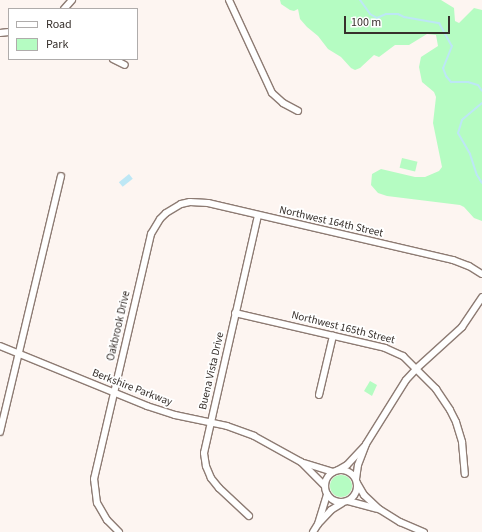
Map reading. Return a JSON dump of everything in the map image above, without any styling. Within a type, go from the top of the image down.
[{"type":"street","points":[[65,8],[72,0]]},
{"type":"street","points":[[229,0],[272,92],[283,103],[298,111]]},
{"type":"street","points":[[115,60],[125,65]]},
{"type":"street","points":[[0,432],[61,176]]},
{"type":"street","name":"Northwest 164th Street","points":[[173,208],[190,202],[199,202],[453,260],[469,266],[482,274]]},
{"type":"street","name":"Oakbrook Drive","points":[[119,532],[106,520],[97,503],[94,479],[151,234],[160,219],[173,208]]},
{"type":"street","name":"Buena Vista Drive","points":[[249,516],[219,488],[211,478],[206,466],[204,453],[258,215]]},
{"type":"street","points":[[379,509],[346,502],[336,502],[327,494],[324,486],[327,478],[335,471],[347,465],[366,444],[398,392],[417,368],[462,327],[482,297]]},
{"type":"street","name":"Northwest 165th Street","points":[[235,313],[396,351],[417,368],[443,398],[456,422],[464,450],[465,474]]},
{"type":"street","points":[[319,395],[333,336]]},
{"type":"street","name":"Berkshire Parkway","points":[[0,346],[160,411],[210,422],[254,436],[301,462],[335,471]]},
{"type":"street","points":[[313,532],[331,510],[346,502],[354,495],[358,465],[366,444]]},
{"type":"street","name":"Berkshire Parkway","points":[[301,462],[324,486]]},
{"type":"street","points":[[335,471],[346,471],[356,481],[364,495],[379,509],[400,522],[424,532]]},
{"type":"street","points":[[318,524],[327,494]]},
{"type":"green space","points":[[280,0],[441,0],[454,8],[455,21],[459,23],[474,8],[482,10],[482,221],[474,218],[464,207],[460,205],[387,196],[378,193],[371,185],[372,174],[381,169],[415,177],[425,177],[439,171],[442,167],[433,123],[436,97],[434,92],[422,82],[419,67],[421,57],[438,46],[436,35],[427,34],[409,45],[395,45],[379,57],[374,55],[360,68],[355,70],[351,68],[341,57],[328,49],[318,36],[307,27],[300,19],[298,9],[294,11],[290,10],[281,4]]},
{"type":"green space","points":[[402,158],[418,162],[415,172],[400,168]]},
{"type":"green space","points":[[370,381],[377,385],[372,396],[364,391]]},
{"type":"green space","points":[[341,475],[349,478],[352,486],[349,494],[341,497],[333,494],[330,486],[333,478]]},
{"type":"water","points":[[129,174],[133,179],[123,187],[119,182]]},
{"type":"waterway","points":[[360,0],[370,14],[377,18],[386,14],[398,14],[404,17],[439,23],[452,46],[443,68],[446,76],[451,82],[468,82],[478,85],[482,91]]},
{"type":"waterway","points":[[482,103],[462,120],[458,133],[470,154],[477,175],[482,183]]}]
